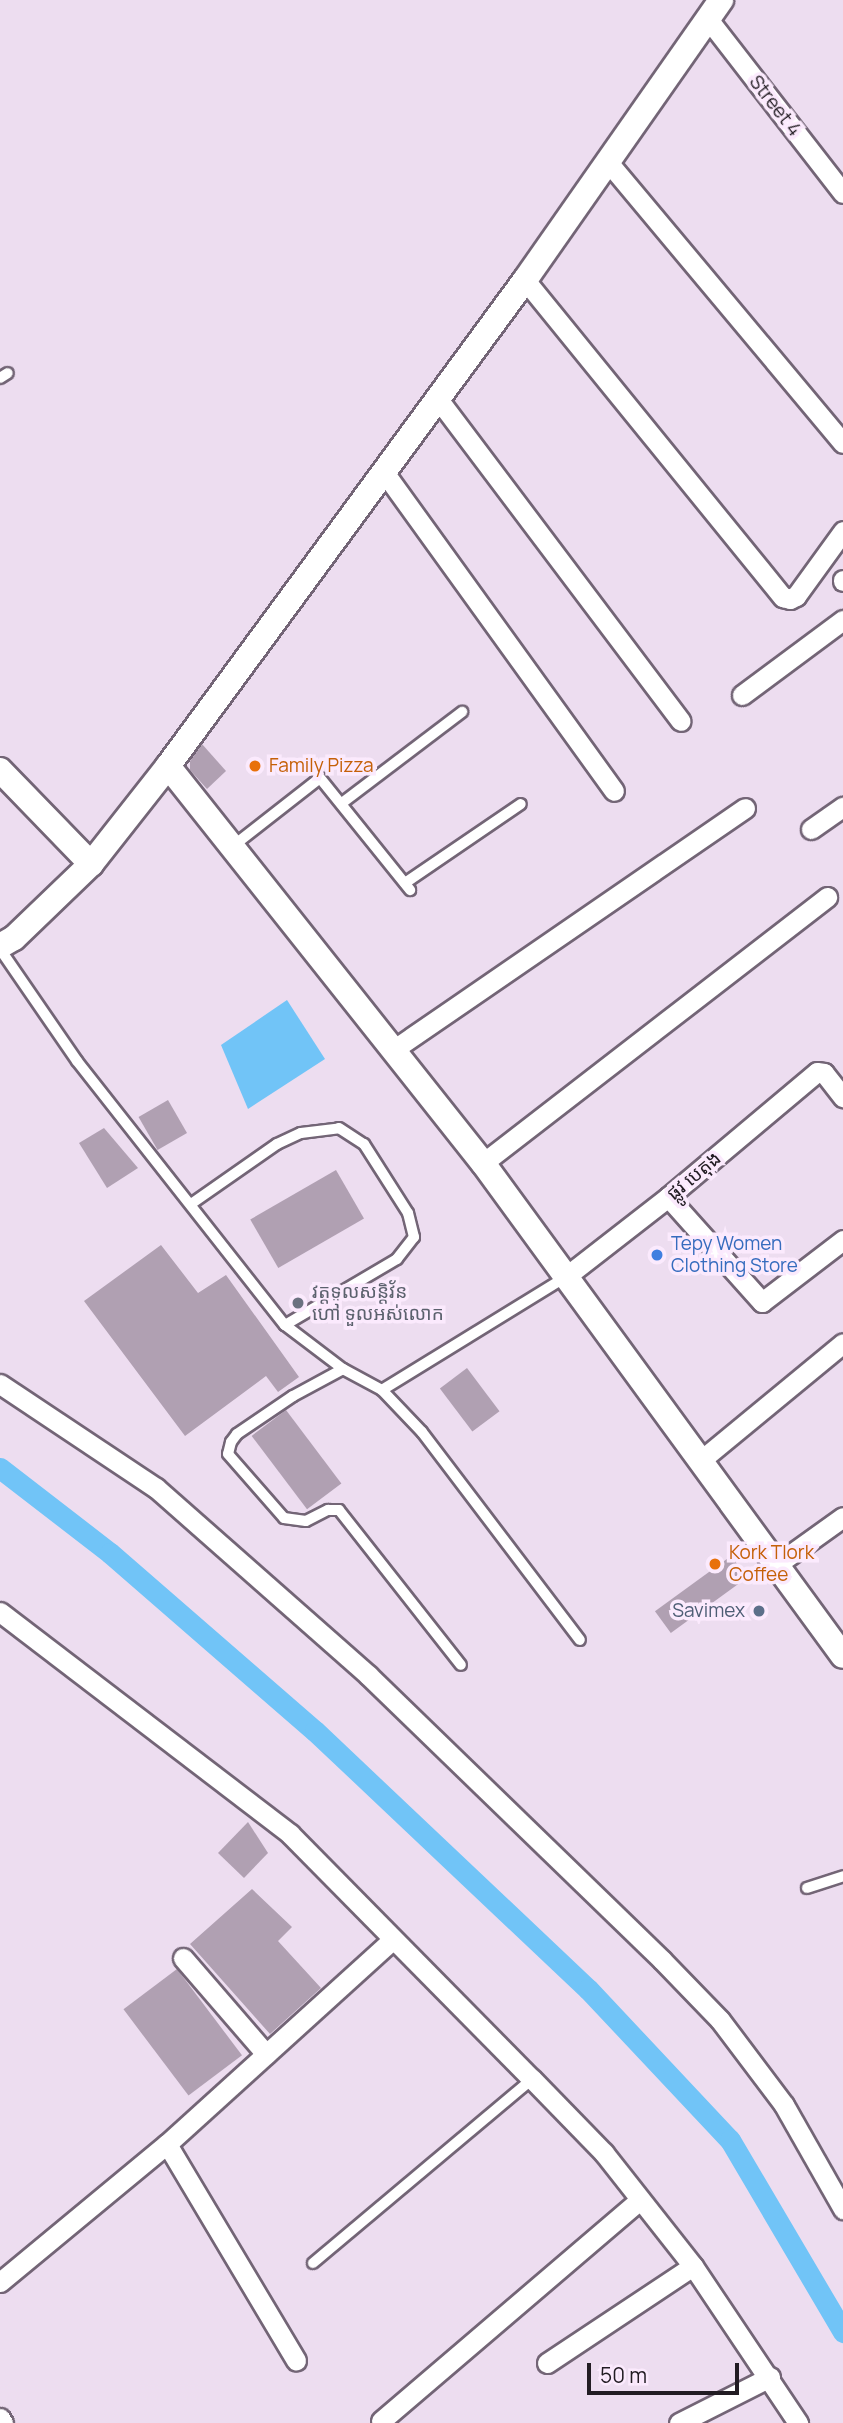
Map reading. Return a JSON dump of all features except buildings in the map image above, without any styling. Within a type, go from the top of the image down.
[{"type":"street","points":[[0,947],[14,938],[91,864],[168,766],[525,281],[714,10]]},
{"type":"street","name":"Street 4","points":[[714,10],[843,193]]},
{"type":"street","points":[[608,162],[843,443]]},
{"type":"street","points":[[525,281],[783,597],[790,599],[796,596],[843,531]]},
{"type":"street","points":[[438,399],[681,721]]},
{"type":"street","points":[[384,472],[614,791]]},
{"type":"street","points":[[742,695],[843,620]]},
{"type":"street","points":[[168,766],[483,1163],[564,1278],[843,1657]]},
{"type":"street","points":[[0,770],[91,864]]},
{"type":"street","points":[[811,829],[843,807]]},
{"type":"street","points":[[393,1050],[746,808]]},
{"type":"street","points":[[483,1163],[827,897]]},
{"type":"street","name":"ផ្លូវ បេតុង","points":[[564,1278],[668,1197],[820,1071],[843,1097]]},
{"type":"street","points":[[668,1197],[762,1302],[843,1240]]},
{"type":"street","points":[[699,1461],[843,1343]]},
{"type":"street","points":[[0,1384],[156,1488],[368,1675],[652,1951],[719,2020],[784,2105],[843,2209]]},
{"type":"street","points":[[776,1565],[843,1517]]},
{"type":"street","points":[[0,1612],[289,1834],[532,2079],[604,2153],[639,2201],[693,2266],[770,2377],[798,2423]]},
{"type":"street","points":[[0,2282],[167,2144],[392,1940]]},
{"type":"street","points":[[183,1958],[266,2054]]},
{"type":"street","points":[[167,2144],[296,2360]]},
{"type":"street","points":[[381,2421],[639,2201]]},
{"type":"street","points":[[547,2363],[693,2266]]},
{"type":"street","points":[[679,2423],[770,2377]]},
{"type":"street","points":[[0,2418],[3,2423]]},
{"type":"lane","points":[[342,803],[462,712]]},
{"type":"lane","points":[[233,846],[320,778],[408,886],[521,804]]},
{"type":"lane","points":[[0,947],[77,1061],[285,1325],[343,1369],[382,1390],[422,1432],[579,1640]]},
{"type":"lane","points":[[191,1204],[277,1144],[301,1133],[339,1128],[364,1144],[408,1213],[414,1237],[397,1259],[285,1325]]},
{"type":"lane","points":[[382,1390],[564,1278]]},
{"type":"lane","points":[[343,1369],[292,1396],[237,1434],[231,1442],[228,1454],[284,1518],[306,1521],[328,1510],[339,1510],[461,1665]]},
{"type":"lane","points":[[807,1888],[843,1876]]},
{"type":"lane","points":[[313,2263],[532,2079]]},
{"type":"water","points":[[287,1000],[325,1059],[248,1109],[221,1045]]},
{"type":"waterway","points":[[0,1468],[110,1553],[315,1731],[588,1989],[730,2140],[843,2332]]},
{"type":"place","name":"Family Pizza","points":[[255,766]]},
{"type":"place","name":"Tepy Women Clothing Store","points":[[657,1255]]},
{"type":"place","name":"វត្តទូលសន្តិវ័ន ហៅ ទួលអស់លោក","points":[[298,1303]]},
{"type":"place","name":"Kork Tlork Coffee","points":[[715,1564]]},
{"type":"place","name":"Savimex","points":[[759,1611]]}]
